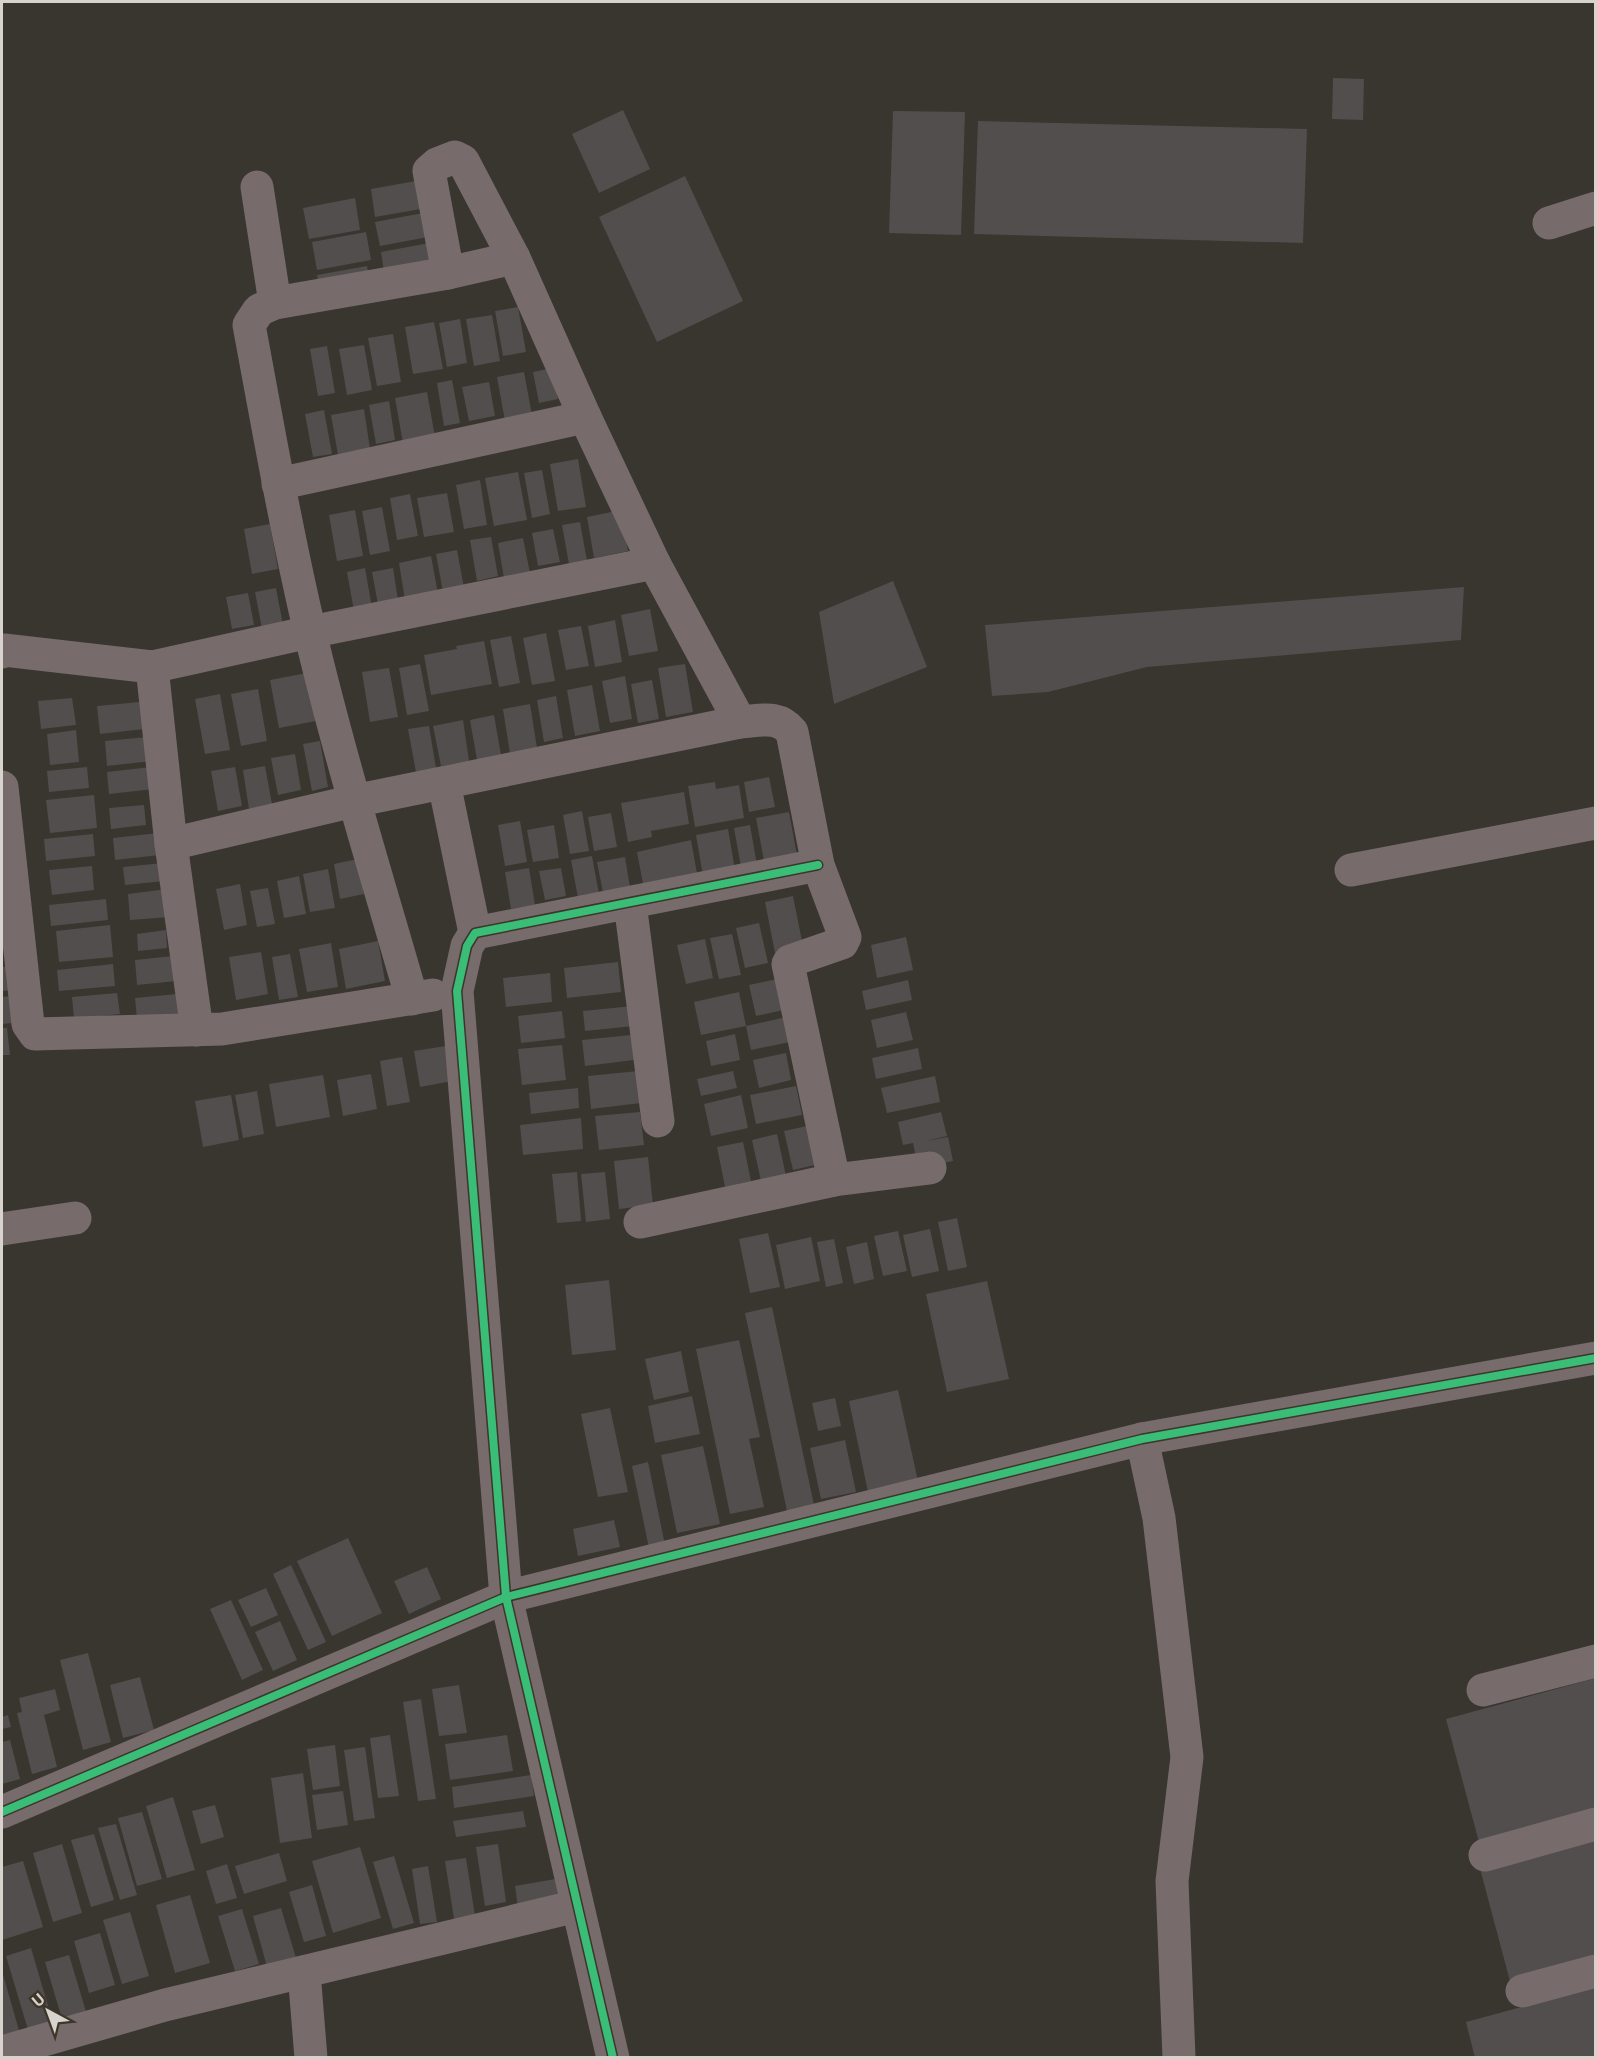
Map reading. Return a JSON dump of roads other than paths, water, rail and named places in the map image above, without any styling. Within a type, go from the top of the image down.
[{"type":"street","points":[[447,273],[429,171],[437,164],[455,157],[463,161],[514,258],[585,417],[654,563],[740,722]]},
{"type":"street","points":[[257,187],[275,303]]},
{"type":"street","points":[[1549,222],[1596,208]]},
{"type":"street","points":[[412,999],[354,801],[310,632],[278,484],[249,325],[259,310],[275,303],[447,273],[514,258]]},
{"type":"street","points":[[278,484],[585,417]]},
{"type":"street","points":[[2,652],[4,650],[152,668],[310,632],[654,563]]},
{"type":"street","points":[[152,668],[171,844],[197,1030]]},
{"type":"street","points":[[171,844],[354,801],[740,722],[777,720],[786,724],[792,732],[818,865],[845,937],[842,943],[788,964],[834,1180]]},
{"type":"street","points":[[444,783],[475,933],[467,946],[457,991],[506,1597],[613,2058]]},
{"type":"street","points":[[2,787],[27,1024],[35,1034],[222,1029],[457,991]]},
{"type":"street","points":[[1351,870],[1596,823]]},
{"type":"street","points":[[475,933],[818,865]]},
{"type":"street","points":[[630,903],[658,1121]]},
{"type":"street","points":[[640,1222],[834,1180],[930,1168]]},
{"type":"street","points":[[2,1229],[75,1218]]},
{"type":"street","points":[[2,1812],[506,1597],[1142,1439],[1596,1358]]},
{"type":"street","points":[[1142,1439],[1159,1518],[1187,1757],[1172,1881],[1179,2058]]},
{"type":"street","points":[[1483,1690],[1596,1661]]},
{"type":"street","points":[[1485,1855],[1596,1824]]},
{"type":"street","points":[[2,2052],[165,2005],[577,1906]]},
{"type":"street","points":[[1522,1991],[1596,1971]]},
{"type":"street","points":[[304,1972],[311,2058]]}]
